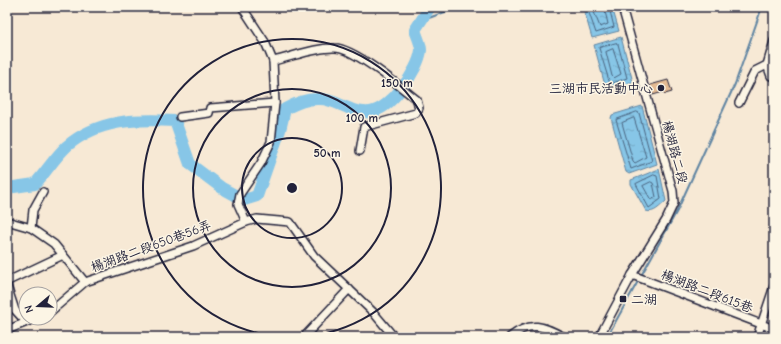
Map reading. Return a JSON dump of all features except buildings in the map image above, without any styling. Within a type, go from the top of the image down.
[{"type":"street","points":[[242,7],[265,42],[272,61],[276,103],[271,142],[261,163],[240,194],[238,204],[246,222]]},
{"type":"street","name":"楊湖路二段","points":[[599,337],[632,275],[666,220],[674,203],[674,197],[622,7]]},
{"type":"street","points":[[774,41],[767,65],[770,76],[774,77]]},
{"type":"street","points":[[272,61],[324,48],[343,48],[408,92],[417,100],[419,108],[416,113],[364,127],[360,151]]},
{"type":"street","points":[[739,103],[755,71],[767,65]]},
{"type":"street","points":[[180,117],[209,113],[210,108],[276,103]]},
{"type":"street","points":[[31,228],[33,210],[43,192]]},
{"type":"street","name":"楊湖路二段650巷56弄","points":[[58,305],[85,282],[193,246],[246,222],[257,219],[290,222],[314,256],[372,312],[394,337]]},
{"type":"street","name":"楊湖路二段650巷56弄","points":[[7,221],[31,228],[54,244],[85,282]]},
{"type":"street","points":[[18,313],[15,310],[7,285],[8,281],[63,255]]},
{"type":"street","name":"楊湖路二段615巷","points":[[632,275],[774,329]]},
{"type":"street","points":[[757,337],[774,286]]},
{"type":"street","points":[[304,337],[349,289]]},
{"type":"street","points":[[7,330],[18,325]]},
{"type":"street","points":[[510,337],[518,330],[531,326],[546,328],[564,337]]},
{"type":"water","points":[[583,7],[612,7],[619,31],[592,38]]},
{"type":"water","points":[[621,37],[633,82],[606,89],[594,45]]},
{"type":"water","points":[[642,106],[657,164],[629,174],[626,172],[611,118],[612,115]]},
{"type":"water","points":[[659,169],[666,201],[659,207],[649,212],[646,211],[631,184],[631,180]]},
{"type":"waterway","points":[[7,188],[35,184],[67,146],[92,130],[118,123],[160,120],[175,121],[190,164],[222,188],[244,200],[257,196],[280,130],[285,109],[302,101],[315,99],[332,101],[356,111],[370,112],[378,110],[394,97],[402,88],[415,68],[421,50],[415,30],[430,7]]},
{"type":"waterway","points":[[421,21],[458,7]]},
{"type":"waterway","points":[[607,337],[677,211],[735,84],[762,7]]},
{"type":"place","name":"三湖市民活動中心","points":[[661,88]]},
{"type":"place","name":"二湖","points":[[623,299]]}]
